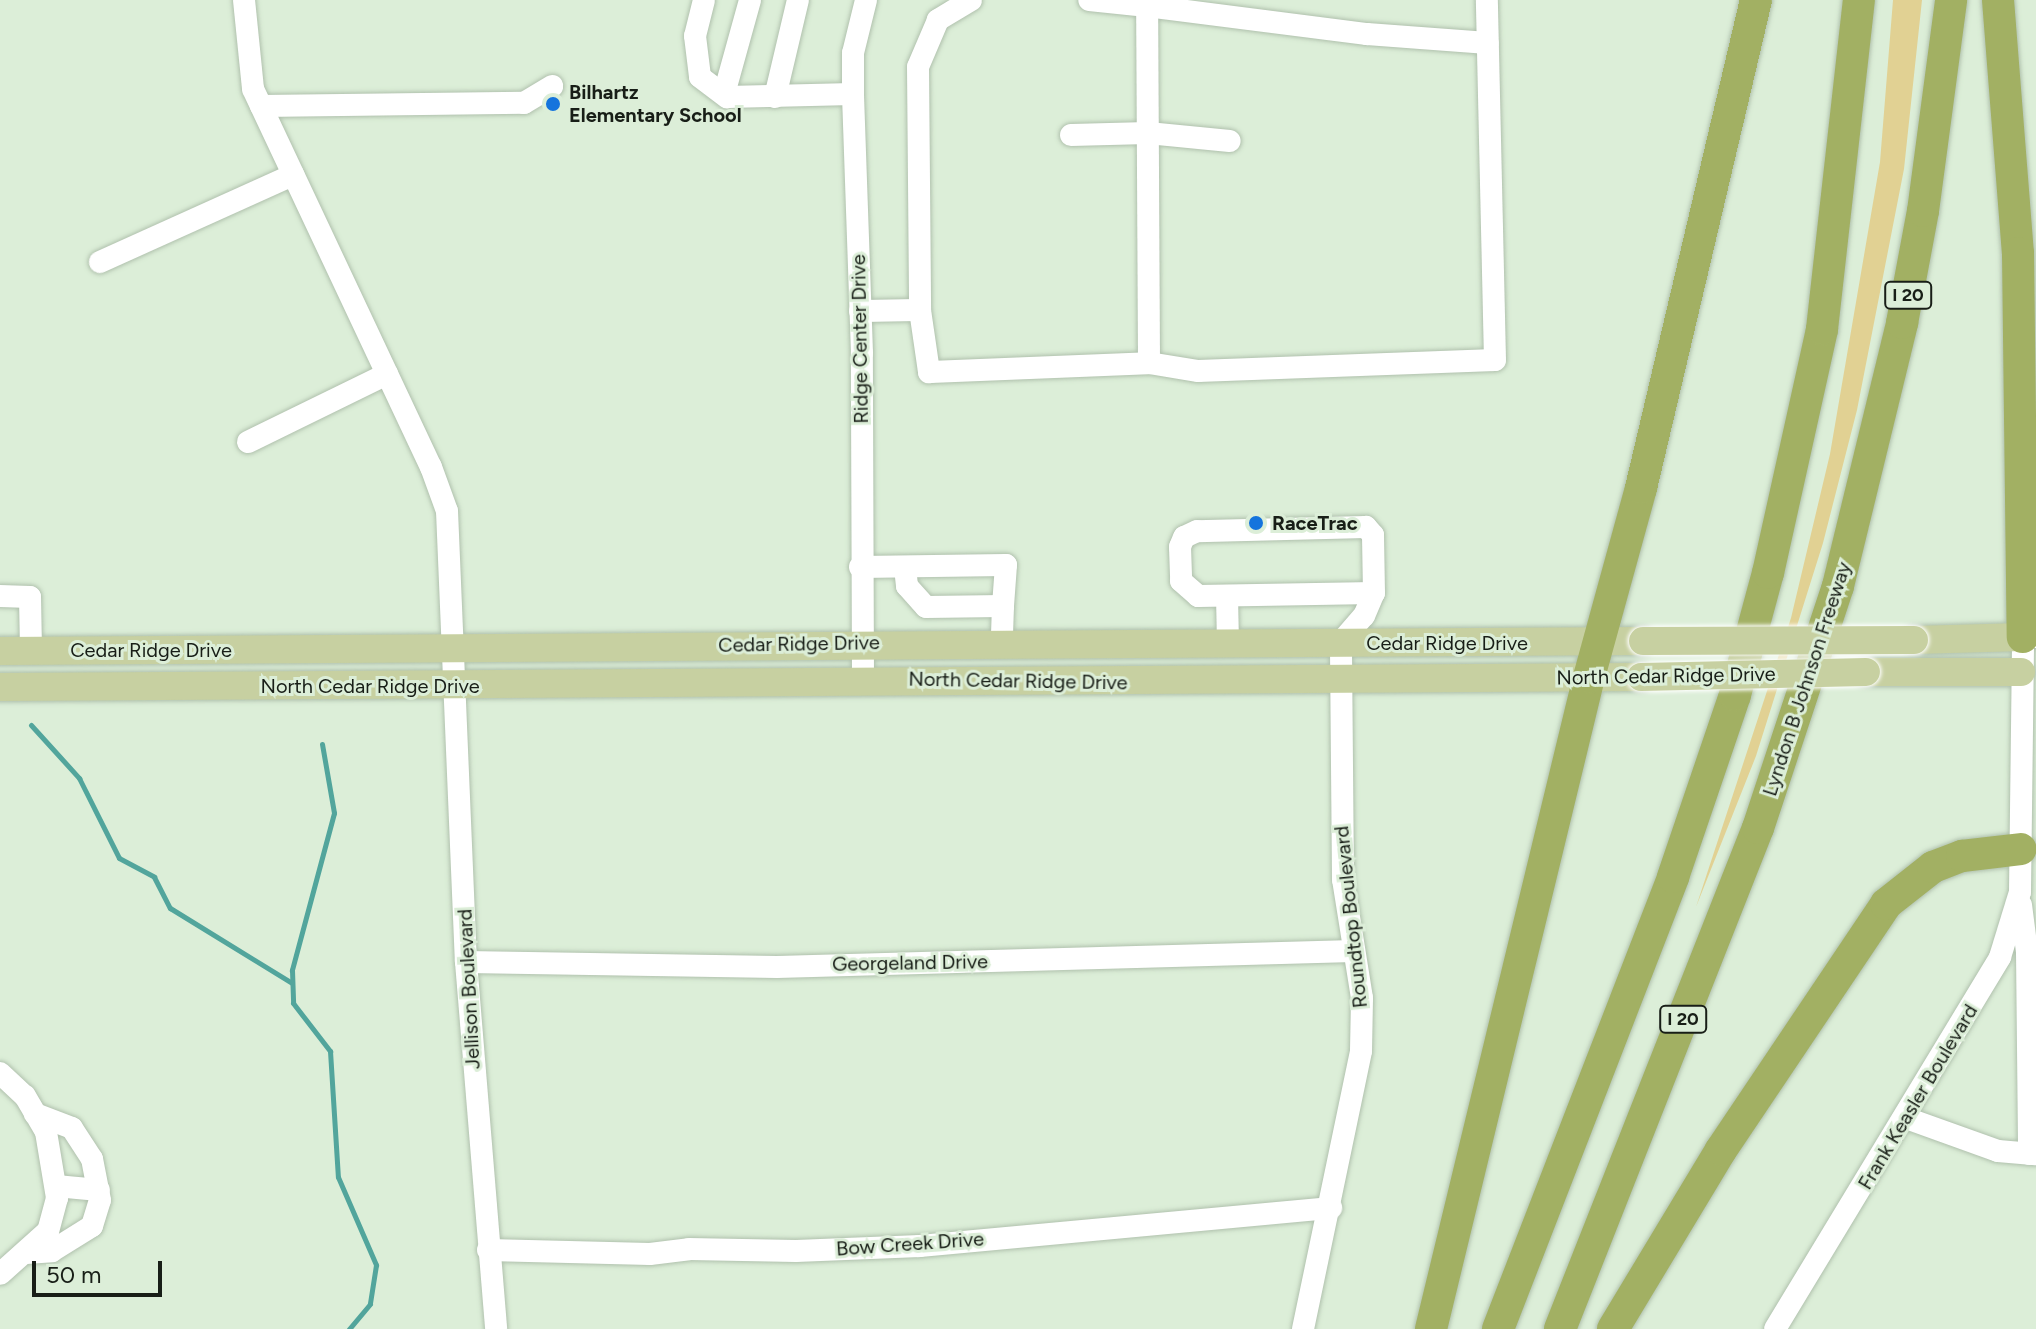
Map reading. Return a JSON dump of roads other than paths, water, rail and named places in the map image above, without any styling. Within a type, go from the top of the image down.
[{"type":"highway","points":[[1431,1329],[1589,677],[1641,488],[1756,0]]},
{"type":"highway","points":[[1498,1329],[1673,877],[1735,695],[1768,573],[1822,329],[1859,0]]},
{"type":"highway","name":"Lyndon B Johnson Freeway","points":[[1560,1329],[1758,828],[1838,586],[1902,323],[1923,211],[1951,0]]},
{"type":"highway","points":[[1998,0],[2019,268],[2030,637]]},
{"type":"highway","points":[[1613,1329],[1721,1150],[1886,904],[1933,867],[1962,856],[2021,849]]},
{"type":"main road","name":"North Cedar Ridge Drive","points":[[1598,643],[2030,637]]},
{"type":"main road","name":"Cedar Ridge Drive","points":[[0,651],[863,643],[1598,643]]},
{"type":"main road","name":"North Cedar Ridge Drive","points":[[0,687],[454,686],[863,680],[1342,680],[2028,672]]},
{"type":"street","name":"Jellison Boulevard","points":[[244,0],[253,89],[387,374],[447,511],[466,962],[496,1329]]},
{"type":"street","points":[[704,0],[695,36],[700,77],[724,94],[775,97],[853,94]]},
{"type":"street","points":[[724,94],[750,0]]},
{"type":"street","points":[[775,97],[798,0]]},
{"type":"street","name":"Ridge Center Drive","points":[[863,680],[860,311],[853,53],[866,0]]},
{"type":"street","points":[[971,0],[938,20],[918,67],[920,310],[929,372],[1149,363],[1198,371],[1495,360],[1487,0]]},
{"type":"street","points":[[1089,0],[1146,3],[1488,43]]},
{"type":"street","points":[[1146,3],[1149,363]]},
{"type":"street","points":[[261,106],[524,103],[552,86]]},
{"type":"street","points":[[1071,135],[1148,133],[1230,141]]},
{"type":"street","points":[[100,262],[293,175]]},
{"type":"street","points":[[860,311],[920,310]]},
{"type":"street","points":[[248,442],[387,374]]},
{"type":"street","points":[[1341,642],[1364,616],[1374,593],[1373,535],[1366,527],[1197,531],[1184,537],[1181,581],[1198,596],[1374,593]]},
{"type":"street","points":[[860,567],[1006,565],[1002,643]]},
{"type":"street","points":[[905,567],[915,599],[926,607],[1003,606]]},
{"type":"street","points":[[0,596],[30,597],[31,651]]},
{"type":"street","points":[[1227,596],[1228,644]]},
{"type":"street","points":[[947,608],[947,643]]},
{"type":"street","name":"Frank Keasler Boulevard","points":[[1775,1329],[1987,983],[2020,892],[2030,637]]},
{"type":"street","name":"Roundtop Boulevard","points":[[1303,1329],[1331,1208],[1361,1051],[1362,998],[1340,820],[1341,642]]},
{"type":"street","points":[[1906,1118],[1998,1151],[2032,1154],[2027,952],[2020,892]]},
{"type":"street","name":"Georgeland Drive","points":[[466,962],[777,967],[1354,951]]},
{"type":"street","points":[[0,1073],[46,1132],[56,1186],[48,1231],[0,1274]]},
{"type":"street","points":[[26,1253],[52,1251],[92,1226],[99,1190],[92,1159],[72,1128],[35,1114]]},
{"type":"street","points":[[56,1186],[99,1190]]},
{"type":"street","name":"Bow Creek Drive","points":[[488,1250],[650,1254],[689,1249],[796,1251],[920,1246],[1331,1208]]},
{"type":"waterway","points":[[31,725],[79,778],[119,858],[154,877],[170,908],[292,983]]},
{"type":"waterway","points":[[322,744],[334,813],[292,970],[293,1003],[330,1051],[338,1177],[376,1265],[370,1304],[349,1329]]},
{"type":"place","name":"Bilhartz Elementary School","points":[[553,104]]},
{"type":"place","name":"RaceTrac","points":[[1256,523]]}]
